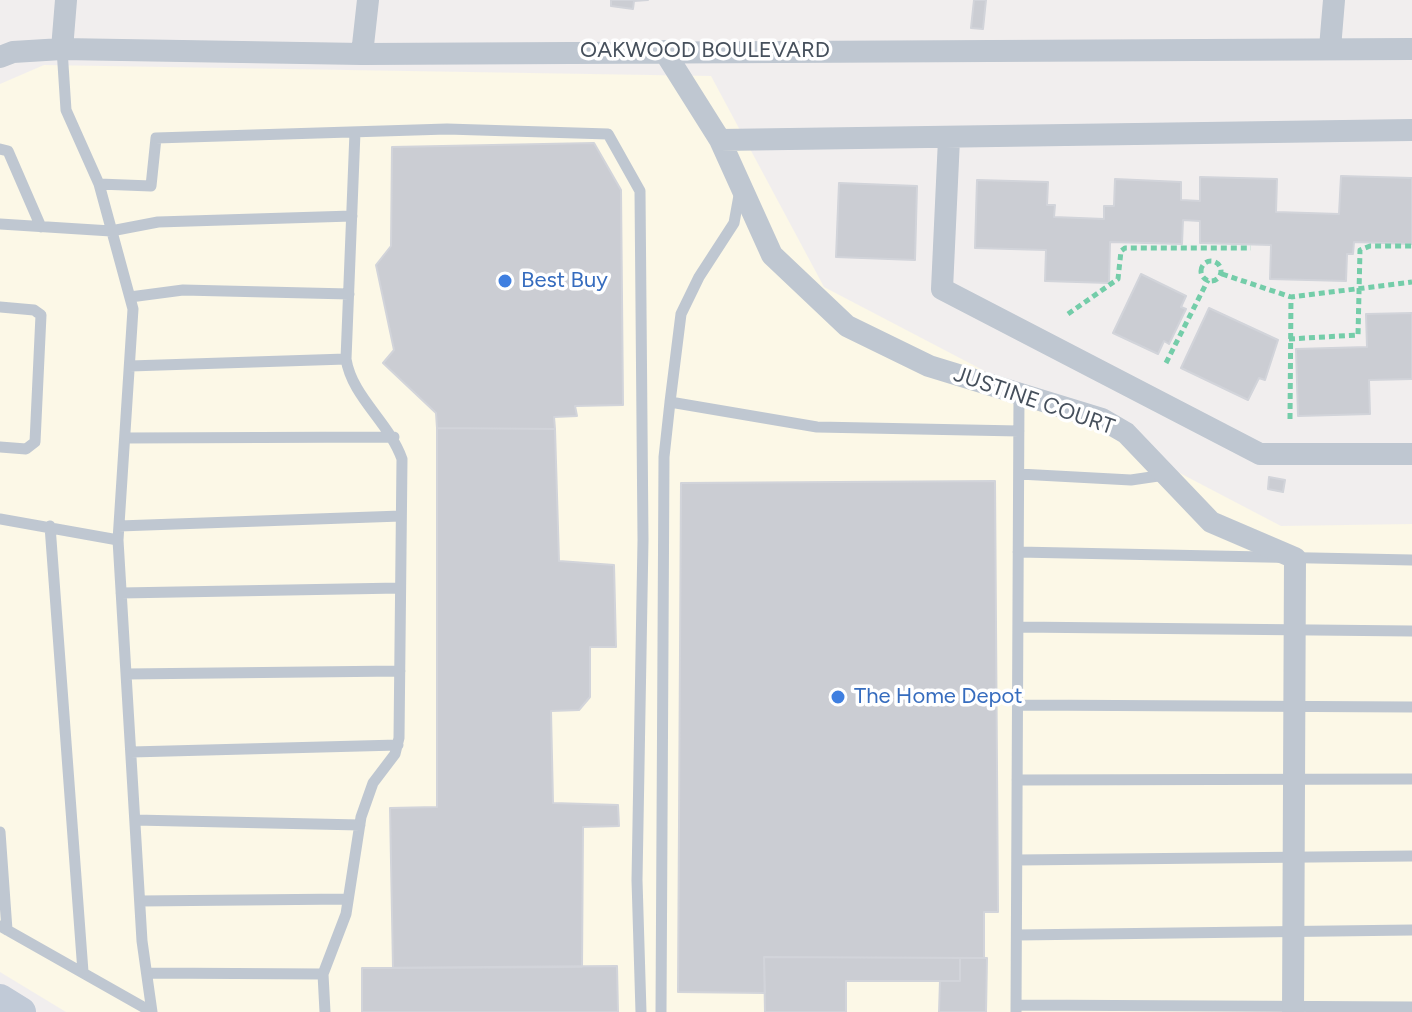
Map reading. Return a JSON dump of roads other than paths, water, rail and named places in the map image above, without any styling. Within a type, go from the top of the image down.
[{"type":"main road","points":[[0,999],[21,1012]]},
{"type":"street","points":[[62,49],[66,0]]},
{"type":"street","points":[[362,54],[368,0]]},
{"type":"street","points":[[1330,48],[1334,0]]},
{"type":"street","name":"OAKWOOD BOULEVARD","points":[[0,57],[13,52],[62,49],[362,54],[1412,49]]},
{"type":"street","name":"JUSTINE COURT","points":[[664,51],[720,140],[772,255],[847,326],[929,366],[1102,419],[1126,433],[1211,522],[1295,558]]},
{"type":"street","points":[[720,140],[1412,130]]},
{"type":"street","name":"JUSTINE COURT","points":[[949,139],[942,289],[1260,454],[1412,454]]},
{"type":"street","points":[[1293,1011],[1295,558]]},
{"type":"lane","points":[[62,49],[66,110],[99,184],[133,309],[118,540],[140,901],[152,1012]]},
{"type":"lane","points":[[99,184],[151,186],[156,138],[447,129],[608,134],[640,191],[643,540],[637,880],[641,1012]]},
{"type":"lane","points":[[325,1012],[323,974],[348,899],[360,825],[373,783],[395,754],[398,745],[402,459],[394,437],[349,378],[346,359],[355,132]]},
{"type":"lane","points":[[0,149],[8,151],[41,227]]},
{"type":"lane","points":[[661,1012],[664,457],[681,314],[699,277],[734,223],[741,186]]},
{"type":"lane","points":[[0,224],[111,231],[158,222],[352,216]]},
{"type":"lane","points":[[130,297],[183,290],[349,294]]},
{"type":"lane","points":[[0,307],[34,310],[41,315],[35,442],[26,449],[0,447]]},
{"type":"lane","points":[[130,366],[346,359]]},
{"type":"lane","points":[[1019,395],[1016,1009],[1293,1011],[1412,1007]]},
{"type":"lane","points":[[670,402],[817,427],[1019,431]]},
{"type":"lane","points":[[125,438],[394,437]]},
{"type":"lane","points":[[1019,474],[1131,480],[1166,474]]},
{"type":"lane","points":[[119,526],[401,516]]},
{"type":"lane","points":[[0,519],[118,540]]},
{"type":"lane","points":[[50,526],[83,972]]},
{"type":"lane","points":[[1018,552],[1412,560]]},
{"type":"lane","points":[[121,593],[400,588]]},
{"type":"lane","points":[[1018,627],[1412,631]]},
{"type":"lane","points":[[126,674],[400,671]]},
{"type":"lane","points":[[1018,705],[1412,707]]},
{"type":"lane","points":[[131,752],[398,745]]},
{"type":"lane","points":[[1017,780],[1412,779]]},
{"type":"lane","points":[[135,820],[360,825]]},
{"type":"lane","points":[[0,832],[4,928],[152,1012]]},
{"type":"lane","points":[[1017,860],[1412,856]]},
{"type":"lane","points":[[140,901],[348,899]]},
{"type":"lane","points":[[1017,935],[1293,929],[1412,930]]},
{"type":"lane","points":[[147,973],[323,974]]},
{"type":"place","name":"Best Buy","points":[[505,281]]},
{"type":"place","name":"The Home Depot","points":[[838,697]]}]
